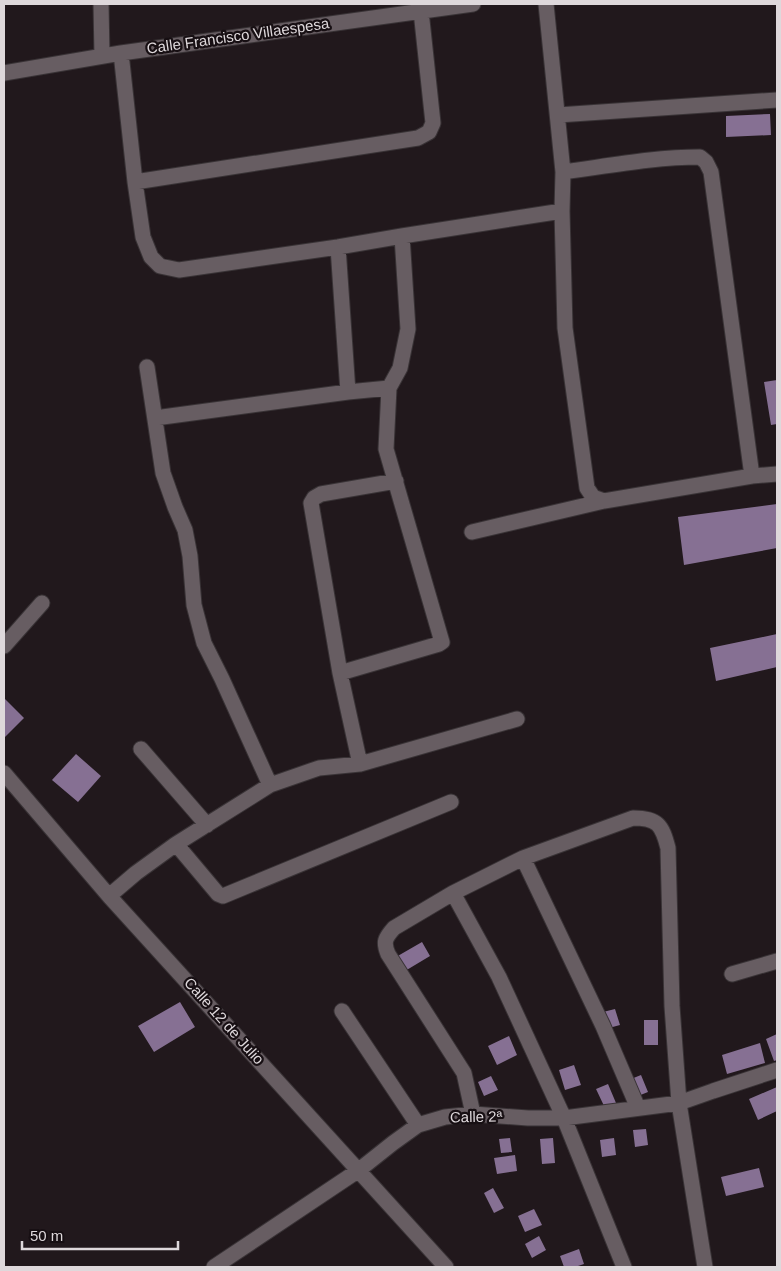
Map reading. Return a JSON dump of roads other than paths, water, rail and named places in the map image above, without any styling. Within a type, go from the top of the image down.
[{"type":"street","points":[[101,4],[102,56]]},
{"type":"street","name":"Calle Francisco Villaespesa","points":[[4,73],[121,53],[473,4]]},
{"type":"street","points":[[546,4],[563,172],[565,328],[587,488],[592,497],[604,501]]},
{"type":"street","points":[[134,182],[418,138],[429,132],[433,124],[421,11]]},
{"type":"street","points":[[121,53],[134,182],[142,237],[151,257],[160,266],[179,270],[562,211]]},
{"type":"street","points":[[558,115],[777,100]]},
{"type":"street","points":[[563,172],[692,157],[700,157],[706,162],[711,172],[752,476]]},
{"type":"street","points":[[340,673],[442,642],[386,449],[389,388],[400,368],[408,329],[402,236]]},
{"type":"street","points":[[338,247],[348,392]]},
{"type":"street","points":[[147,367],[163,474],[185,530],[190,556],[194,605],[204,643],[270,785]]},
{"type":"street","points":[[155,418],[389,388]]},
{"type":"street","points":[[472,532],[604,501],[752,476],[777,474]]},
{"type":"street","points":[[360,764],[340,673],[311,503],[314,498],[322,494],[396,481]]},
{"type":"street","points":[[4,646],[42,603]]},
{"type":"street","points":[[109,896],[136,873],[176,844],[270,785],[319,768],[360,764],[517,719]]},
{"type":"street","points":[[140,750],[208,825]]},
{"type":"street","name":"Calle 12 de Julio","points":[[4,773],[109,896],[446,1267]]},
{"type":"street","points":[[176,844],[218,894],[223,896],[451,802]]},
{"type":"street","points":[[472,1114],[464,1073],[388,954],[385,940],[394,928],[453,893],[523,858],[633,818],[646,818],[657,823],[665,837],[668,848],[672,1006],[679,1103],[705,1267]]},
{"type":"street","points":[[523,858],[603,1026],[638,1108]]},
{"type":"street","points":[[453,893],[498,978],[564,1118],[624,1267]]},
{"type":"street","points":[[732,974],[777,961]]},
{"type":"street","points":[[342,1011],[418,1125]]},
{"type":"street","name":"Calle 2ª","points":[[214,1267],[359,1170],[418,1125],[445,1117],[472,1114],[528,1118],[564,1118],[679,1103],[777,1070]]}]
